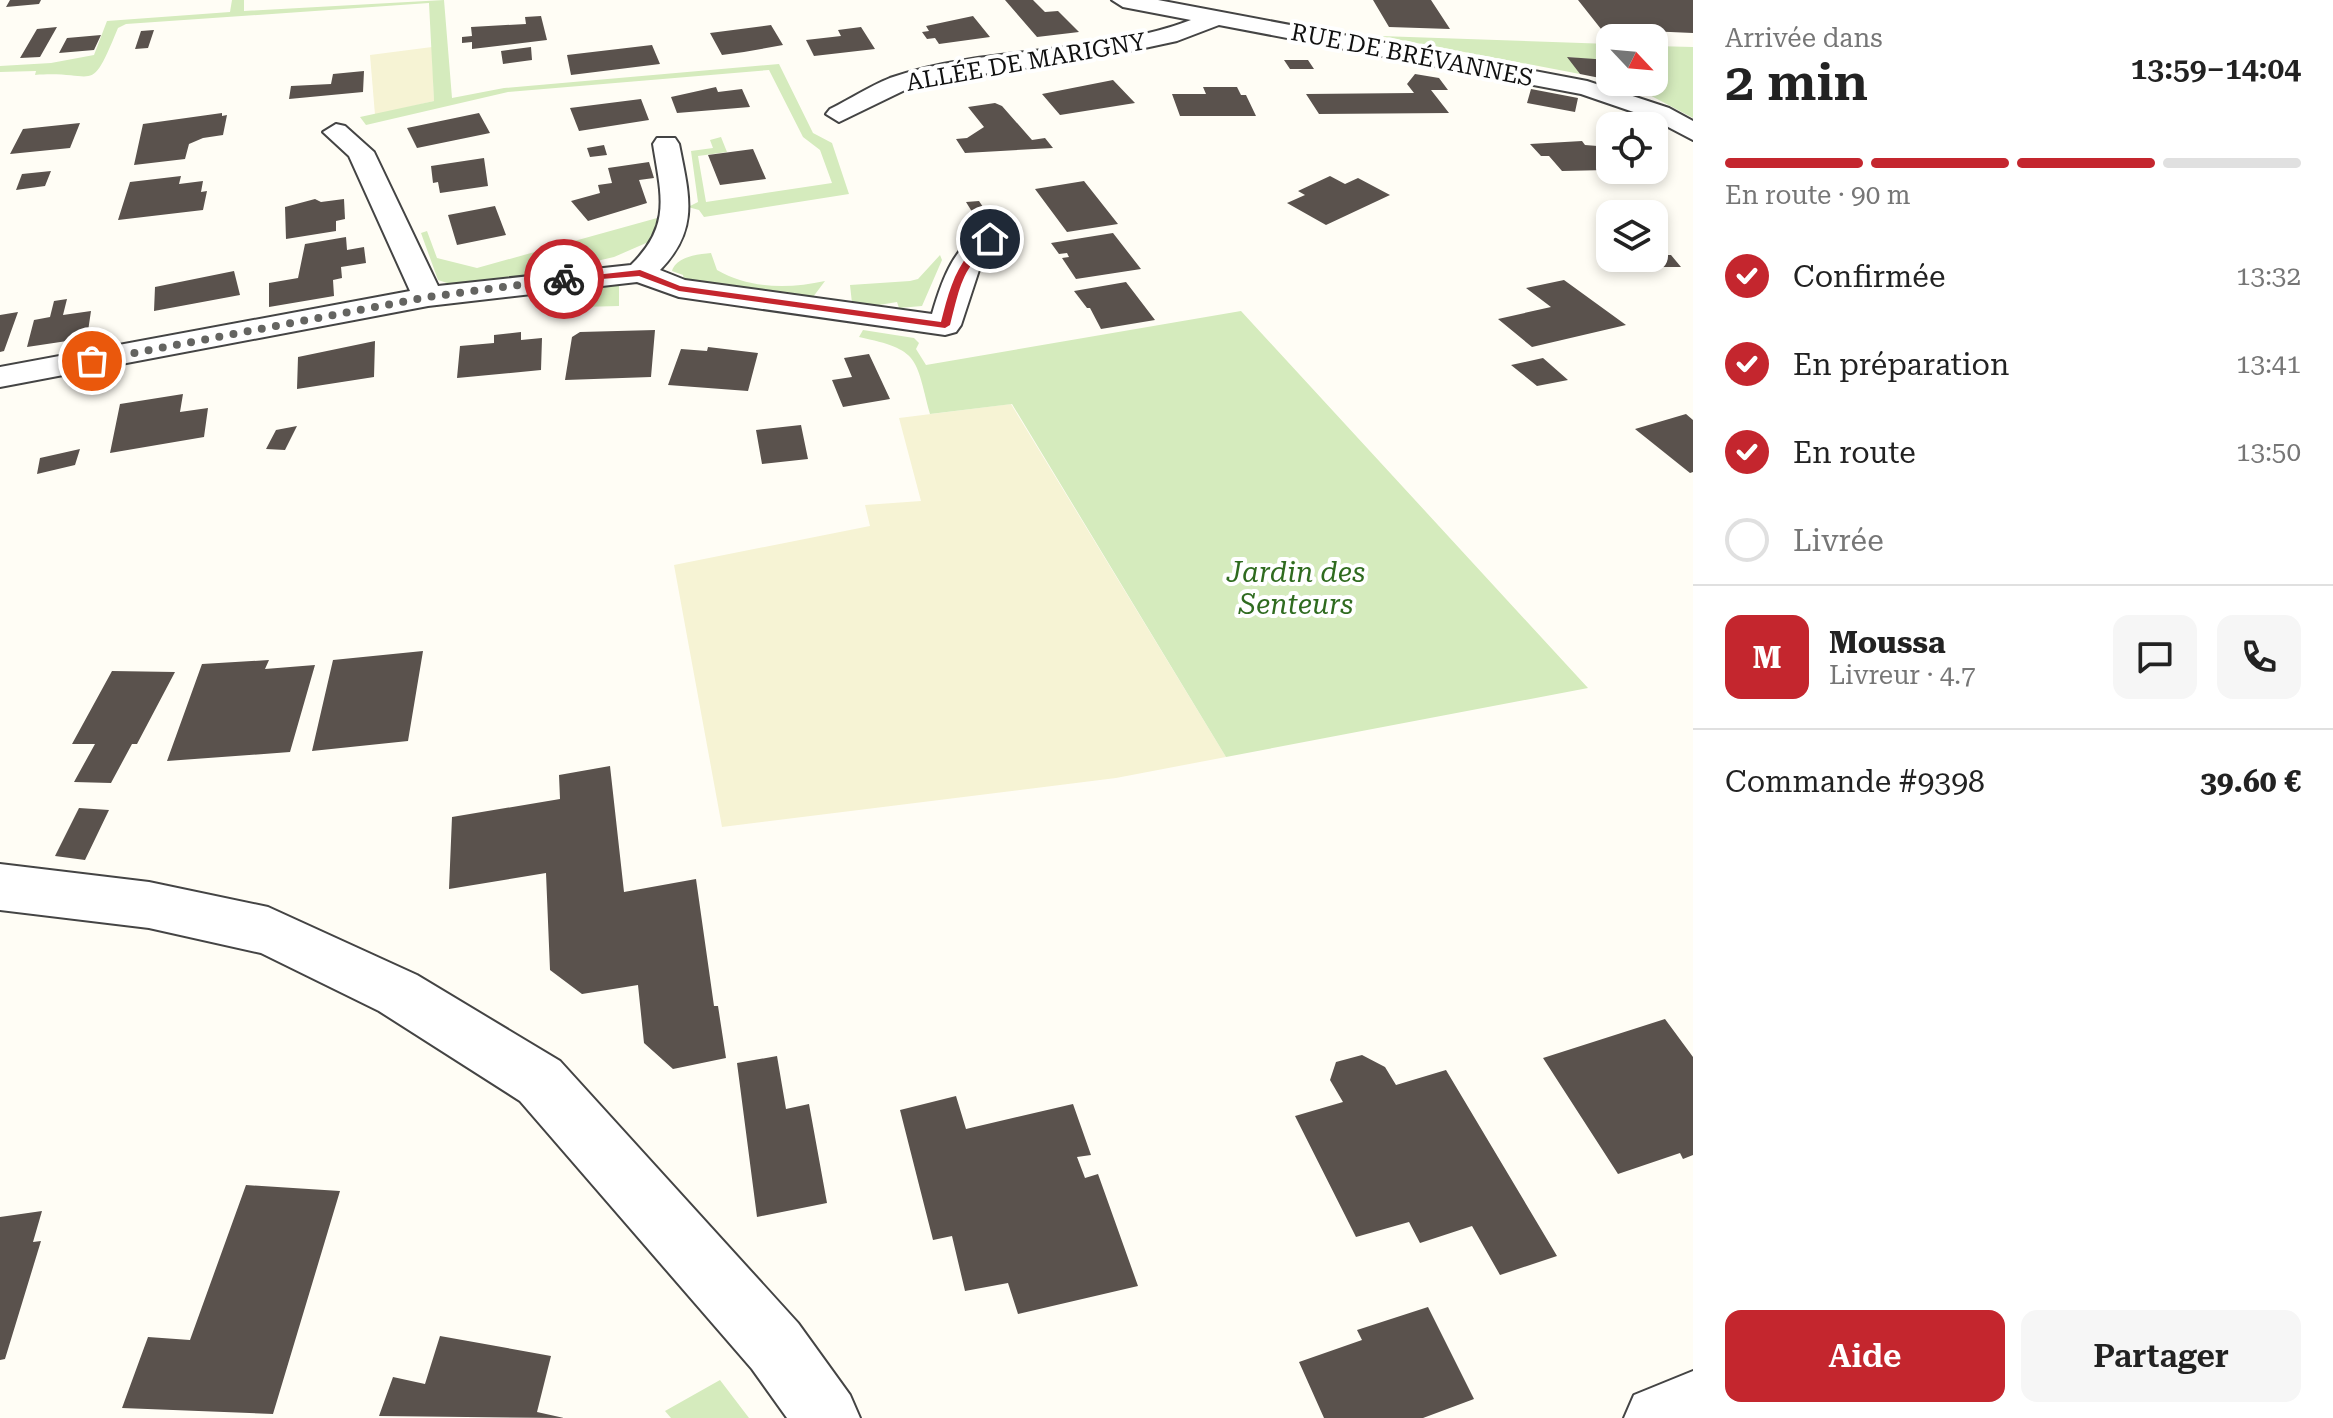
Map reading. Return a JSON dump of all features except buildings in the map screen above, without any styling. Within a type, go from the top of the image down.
[{"type":"street","name":"RUE DE BRÉVANNES","points":[[1123,0],[1587,88],[1649,108],[1693,132]]},
{"type":"street","points":[[1241,0],[1249,24]]},
{"type":"street","name":"ALLÉE DE MARIGNY","points":[[839,114],[898,84],[947,72],[1103,50],[1169,36],[1216,18]]},
{"type":"street","points":[[336,132],[361,152],[428,297]]},
{"type":"street","points":[[640,273],[663,252],[678,218],[666,144]]},
{"type":"street","points":[[0,377],[428,297],[640,273],[679,288],[945,325],[957,279],[973,252],[990,239]]},
{"type":"street","points":[[0,887],[149,905],[268,931],[398,993],[540,1081],[775,1346],[827,1418]]},
{"type":"street","points":[[1657,1418],[1693,1404]]},
{"type":"shaded area","points":[[432,47],[434,101],[375,115],[370,55]]},
{"type":"shaded area","points":[[1011,404],[1226,757],[1116,778],[722,827],[674,565],[870,526],[865,505],[921,501],[899,418]]},
{"type":"green space","points":[[232,0],[244,0],[244,11],[444,0],[452,98],[504,88],[779,64],[813,133],[832,143],[849,194],[704,217],[699,210],[688,207],[698,202],[691,151],[713,148],[710,140],[721,137],[727,152],[698,156],[706,202],[832,183],[820,150],[803,137],[769,70],[508,92],[366,125],[360,117],[434,101],[429,3],[126,24],[118,28],[102,64],[89,76],[35,75],[36,71],[0,72],[0,66],[51,63],[94,55],[107,21],[230,12]]},
{"type":"green space","points":[[1380,36],[1596,44],[1596,60],[1568,57],[1580,74]]},
{"type":"green space","points":[[1668,46],[1693,47],[1693,118],[1651,96],[1668,96]]},
{"type":"green space","points":[[668,215],[653,240],[614,257],[545,273],[456,286],[438,280],[421,233],[427,231],[437,258],[477,268]]},
{"type":"green space","points":[[711,253],[717,270],[743,281],[784,286],[825,281],[813,297],[684,280],[683,275],[672,271],[683,259]]},
{"type":"green space","points":[[940,255],[942,260],[922,306],[899,308],[897,302],[873,306],[852,303],[850,285],[918,279]]},
{"type":"green space","points":[[597,284],[619,286],[619,306],[541,308],[541,302],[548,301],[552,295],[595,290]]},
{"type":"green space","name":"Jardin des Senteurs","points":[[1241,311],[1588,688],[1226,757],[1012,404],[930,414],[912,359],[894,346],[859,337],[863,330],[914,338],[919,343],[916,349],[926,365]]},
{"type":"green space","points":[[720,1380],[749,1418],[671,1418],[665,1411]]},
{"type":"way so far","points":[[92,361],[428,297],[564,279]]},
{"type":"route","points":[[564,279],[640,273],[679,288],[945,325],[957,279],[973,252],[990,239]]}]
